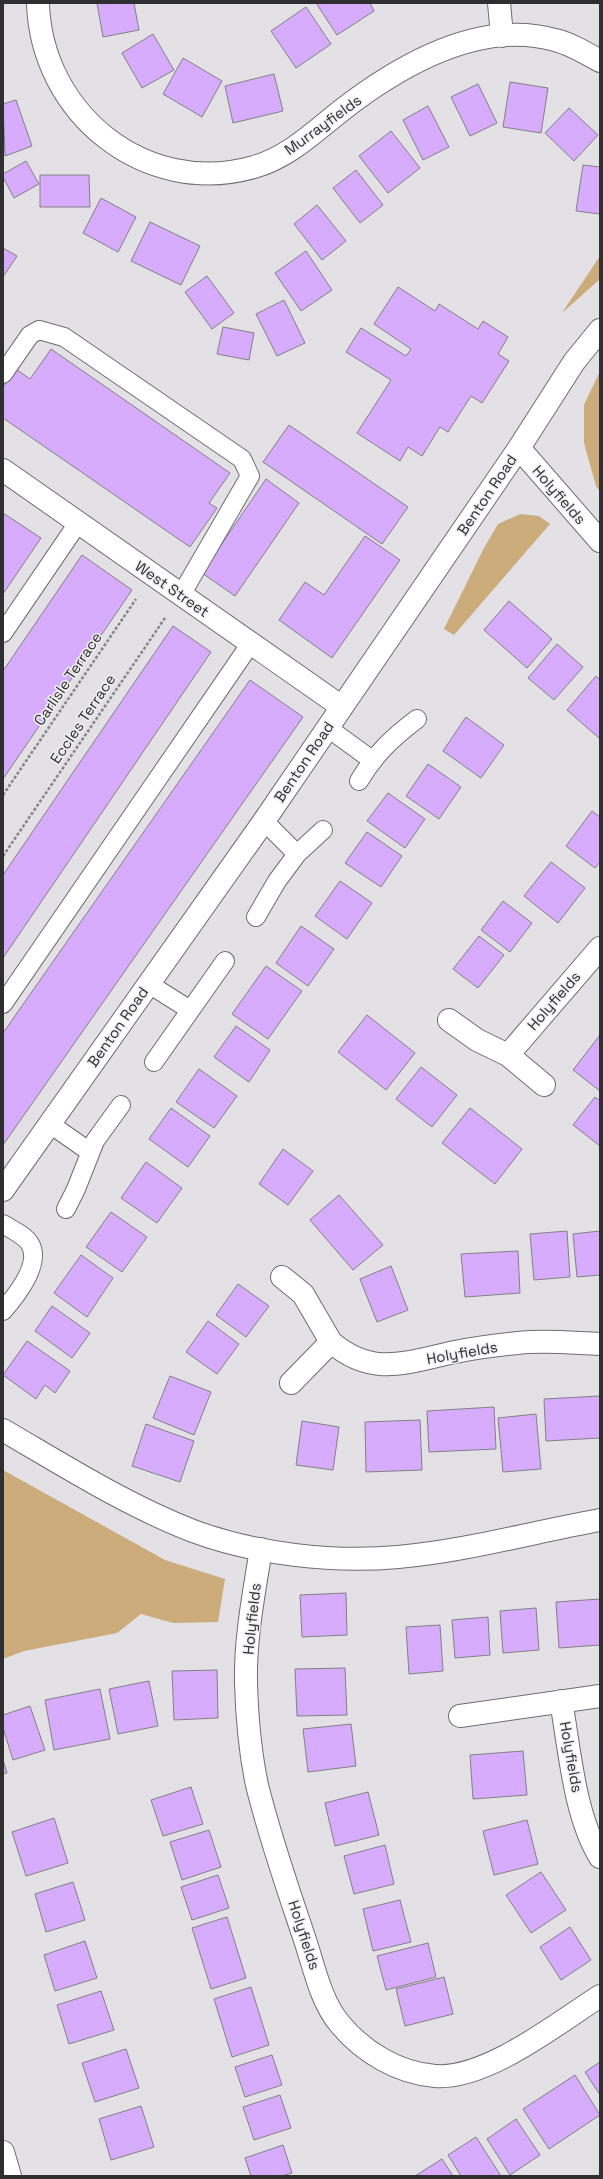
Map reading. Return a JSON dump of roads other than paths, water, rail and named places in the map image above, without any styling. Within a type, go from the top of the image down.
[{"type":"street","name":"Murrayfields","points":[[38,3],[38,20],[45,52],[68,98],[88,122],[109,141],[136,157],[166,168],[198,172],[224,172],[254,167],[278,158],[301,144],[381,82],[425,57],[459,44],[502,36],[530,36],[555,40],[600,61]]},
{"type":"street","points":[[499,3],[502,36]]},
{"type":"street","name":"Benton Road","points":[[3,1190],[264,821],[519,448],[574,362],[600,330]]},
{"type":"street","name":"Holyfields","points":[[519,448],[600,541]]},
{"type":"street","name":"West Street","points":[[3,470],[342,707]]},
{"type":"street","name":"Holyfields","points":[[508,1055],[600,948]]},
{"type":"street","points":[[448,1020],[477,1040],[508,1055],[544,1085]]},
{"type":"street","name":"Holyfields","points":[[282,1276],[303,1294],[331,1342],[346,1355],[362,1361],[383,1365],[406,1364],[456,1352],[517,1343],[541,1342],[600,1344]]},
{"type":"street","points":[[291,1383],[331,1342]]},
{"type":"street","points":[[3,1430],[157,1516],[194,1531],[261,1549],[300,1556],[348,1559],[397,1557],[445,1552],[600,1520]]},
{"type":"street","name":"Holyfields","points":[[261,1549],[248,1634],[246,1681],[250,1738],[257,1784],[282,1869],[324,1997],[338,2023],[361,2047],[385,2061],[403,2068],[436,2076],[463,2073],[488,2064],[523,2046],[600,1996]]},
{"type":"street","name":"Holyfields","points":[[460,1716],[600,1696]]},
{"type":"street","name":"Holyfields","points":[[561,1701],[579,1804],[588,1832],[600,1858]]},
{"type":"street","points":[[3,2152],[10,2176]]},
{"type":"lane","points":[[3,374],[30,335],[39,330],[64,337],[242,459],[250,476],[181,595]]},
{"type":"lane","points":[[3,634],[78,523]]},
{"type":"lane","points":[[3,1004],[251,642]]},
{"type":"lane","points":[[358,781],[372,760],[393,738],[417,719]]},
{"type":"lane","points":[[328,728],[372,760]]},
{"type":"lane","points":[[264,821],[297,854]]},
{"type":"lane","points":[[256,917],[277,881],[297,854],[323,830]]},
{"type":"lane","points":[[154,1062],[225,961]]},
{"type":"lane","points":[[149,984],[190,1010]]},
{"type":"lane","points":[[66,1209],[76,1189],[95,1141],[121,1105]]},
{"type":"lane","points":[[50,1124],[90,1152]]},
{"type":"lane","points":[[3,1224],[31,1245],[33,1256],[30,1269],[23,1285],[3,1311]]}]
